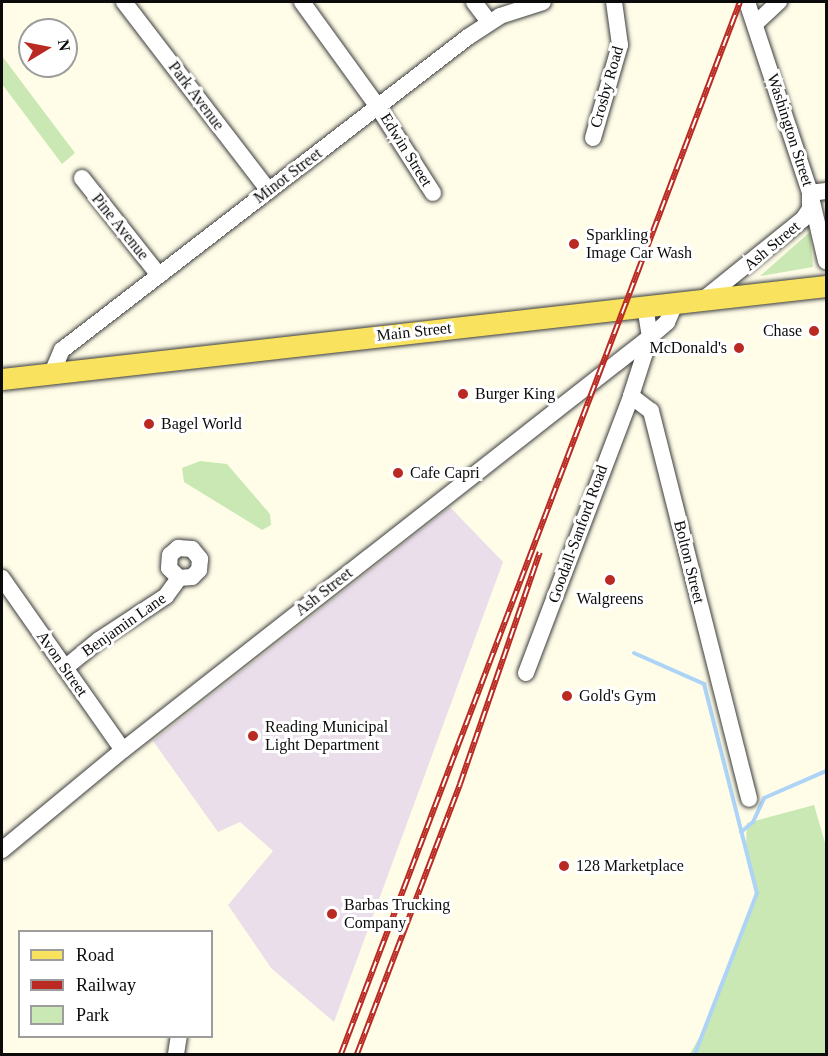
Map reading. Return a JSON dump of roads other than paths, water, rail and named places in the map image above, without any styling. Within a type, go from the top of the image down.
[{"type":"main road","name":"Main Street","points":[[2,379],[826,286]]},
{"type":"street","name":"Park Avenue","points":[[124,2],[269,190]]},
{"type":"street","name":"Edwin Street","points":[[302,2],[378,107],[433,193]]},
{"type":"street","points":[[474,2],[489,22]]},
{"type":"street","name":"Minot Street","points":[[52,373],[62,350],[489,22],[543,2]]},
{"type":"street","name":"Crosby Road","points":[[593,138],[620,45],[621,27],[615,2]]},
{"type":"street","name":"Washington Street","points":[[747,2],[818,192],[826,261]]},
{"type":"street","points":[[756,24],[779,2]]},
{"type":"street","name":"Pine Avenue","points":[[82,178],[159,275]]},
{"type":"street","name":"Ash Street","points":[[704,299],[803,219],[818,192]]},
{"type":"street","name":"Ash Street","points":[[2,850],[123,750],[650,337],[667,322],[676,302]]},
{"type":"street","points":[[631,396],[650,337],[645,306]]},
{"type":"street","name":"Goodall-Sanford Road","points":[[526,673],[631,396]]},
{"type":"street","name":"Bolton Street","points":[[631,396],[651,411],[749,799]]},
{"type":"street","name":"Avon Street","points":[[2,578],[123,750]]},
{"type":"street","name":"Benjamin Lane","points":[[65,668],[99,640],[158,603],[178,578]]},
{"type":"street","points":[[176,1054],[179,1038]]},
{"type":"waterway","points":[[634,653],[704,684],[757,893],[695,1054]]},
{"type":"waterway","points":[[741,832],[753,822],[764,798],[826,771]]},
{"type":"railway","points":[[341,1054],[740,2]]},
{"type":"railway","points":[[357,1054],[460,784],[540,552]]},
{"type":"place","name":"Sparkling Image Car Wash","points":[[574,244]]},
{"type":"place","name":"Chase","points":[[814,331]]},
{"type":"place","name":"McDonald's","points":[[739,348]]},
{"type":"place","name":"Burger King","points":[[463,394]]},
{"type":"place","name":"Bagel World","points":[[149,424]]},
{"type":"place","name":"Cafe Capri","points":[[398,473]]},
{"type":"place","name":"Walgreens","points":[[610,580]]},
{"type":"place","name":"Gold's Gym","points":[[567,696]]},
{"type":"place","name":"Reading Municipal Light Department","points":[[253,736]]},
{"type":"place","name":"128 Marketplace","points":[[564,866]]},
{"type":"place","name":"Barbas Trucking Company","points":[[332,914]]}]
